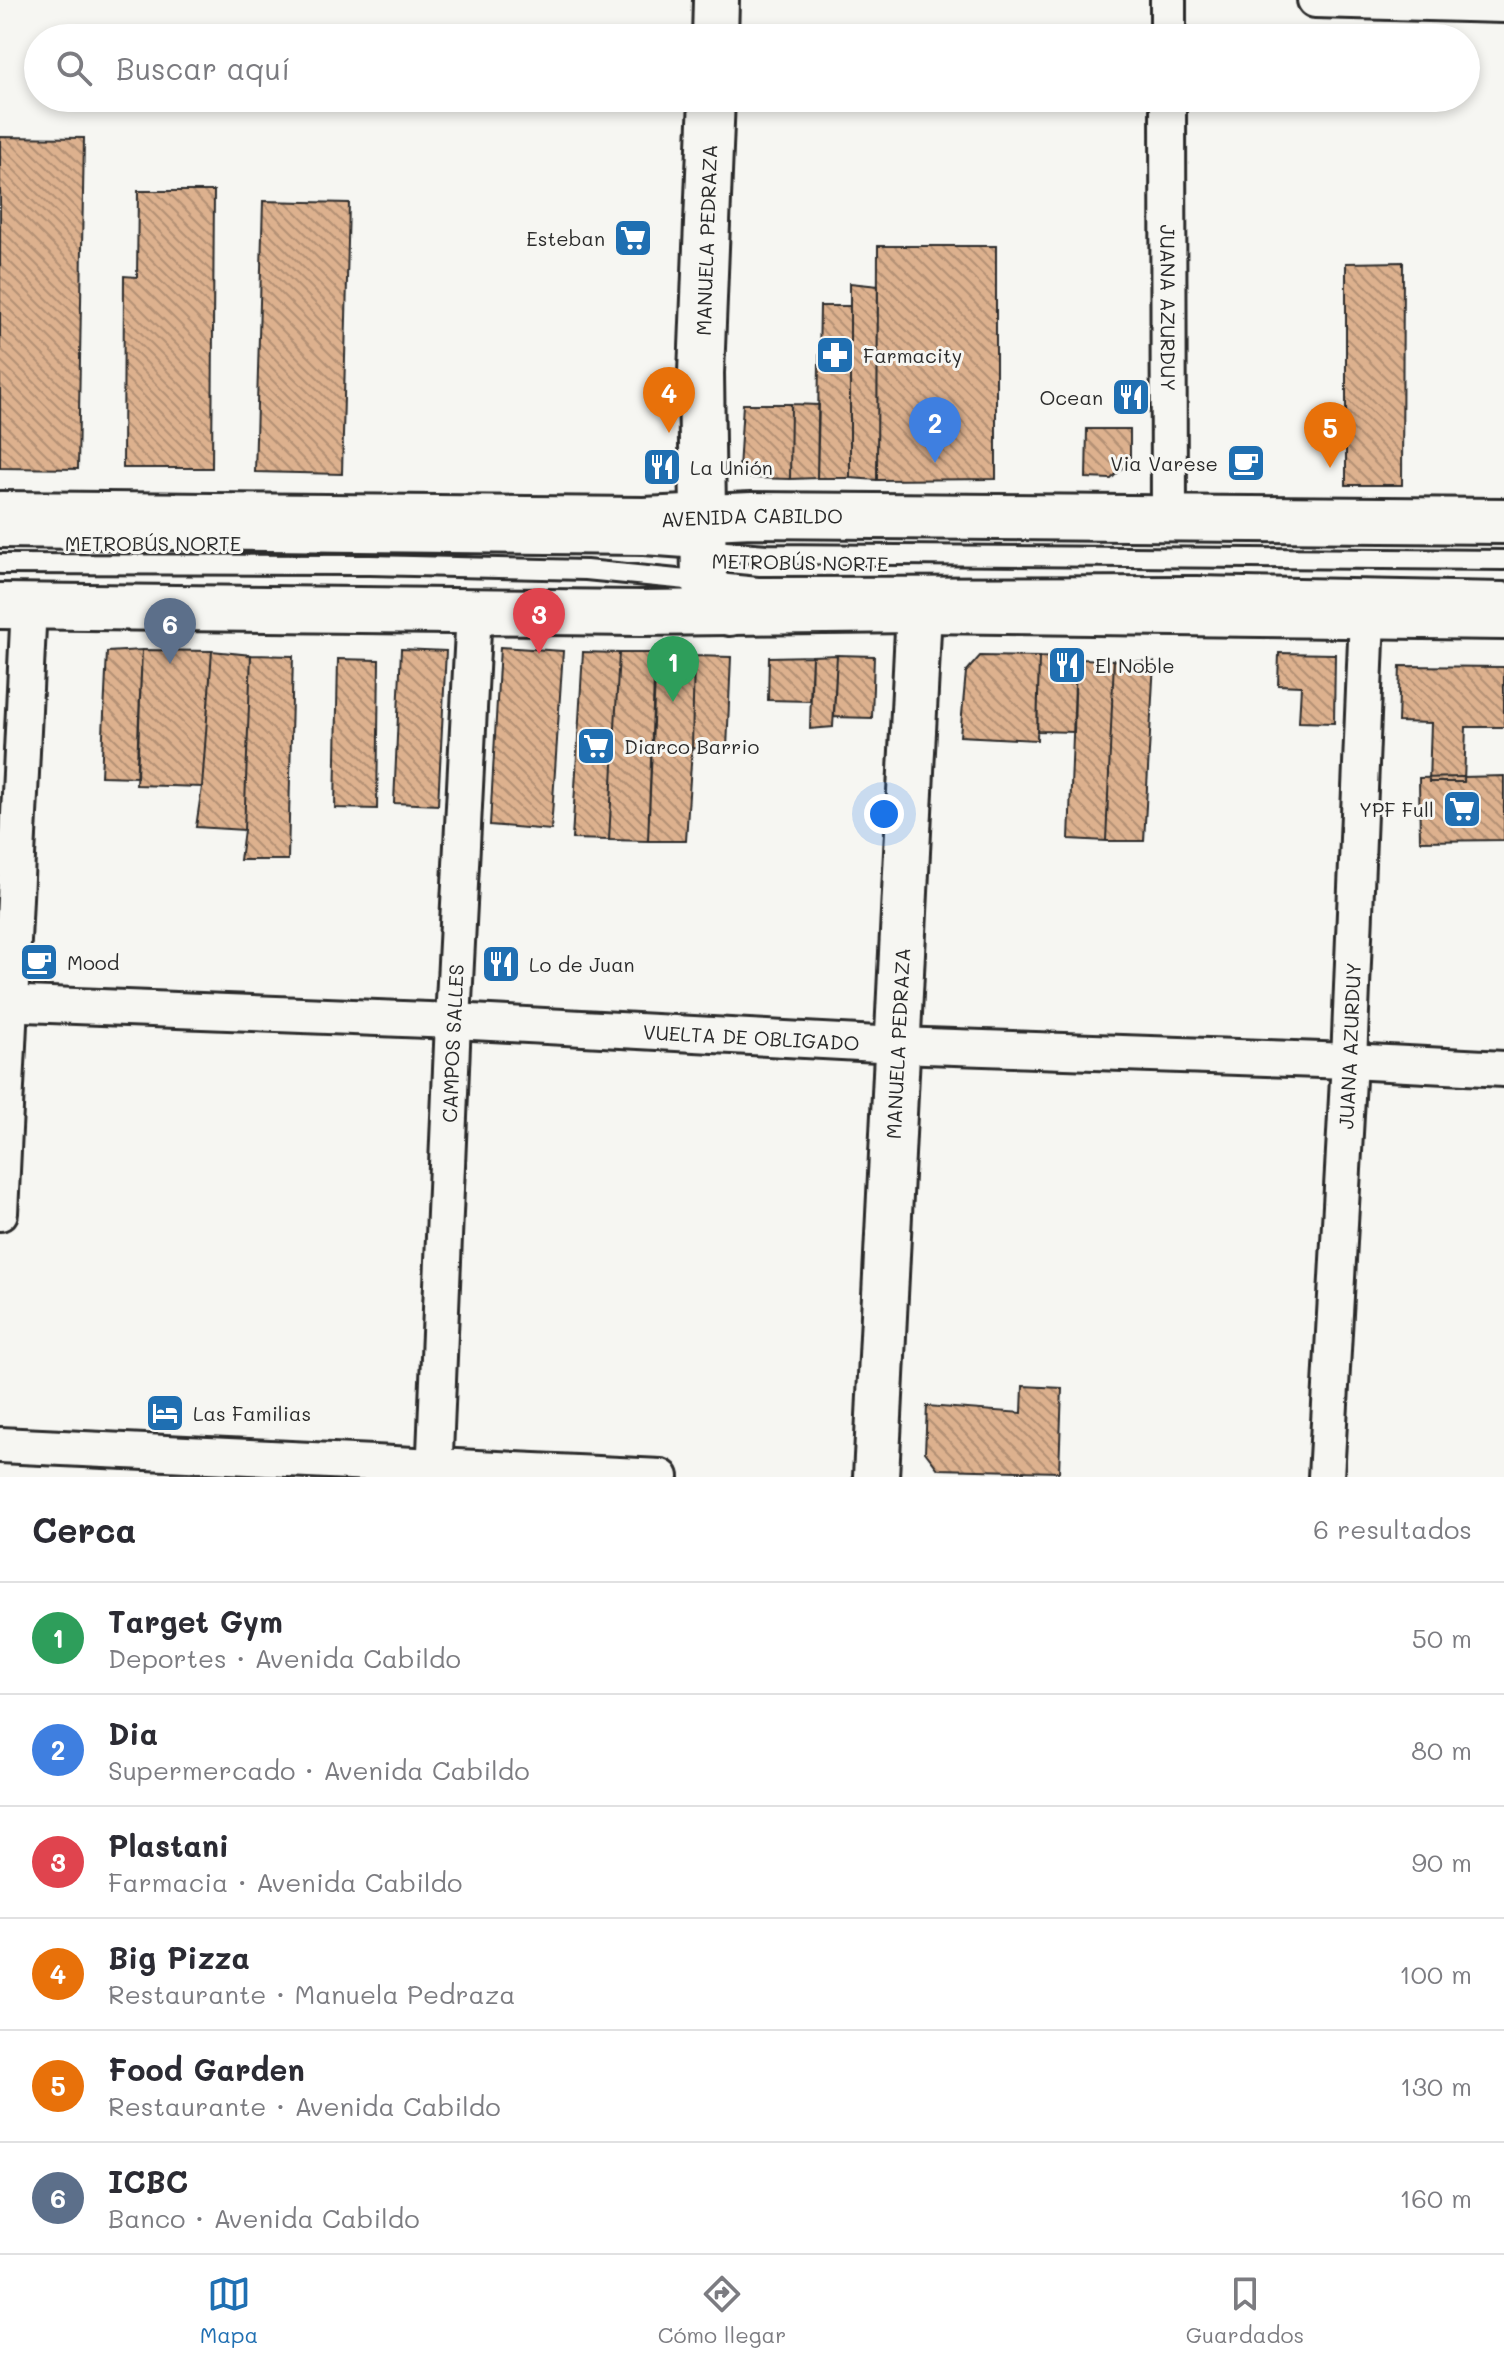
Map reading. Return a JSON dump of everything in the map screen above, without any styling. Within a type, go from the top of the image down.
[{"type":"main road","points":[[715,24],[716,0]]},
{"type":"main road","name":"MANUELA PEDRAZA","points":[[710,565],[701,373],[711,112]]},
{"type":"main road","name":"AVENIDA CABILDO","points":[[0,514],[644,520],[710,565],[919,610],[1504,617]]},
{"type":"main road","name":"AVENIDA CABILDO","points":[[14,605],[474,611],[710,565],[752,515],[1504,521]]},
{"type":"main road","name":"MANUELA PEDRAZA","points":[[876,1477],[919,610]]},
{"type":"street","points":[[1168,0],[1168,24]]},
{"type":"street","points":[[1315,0],[1504,5]]},
{"type":"street","name":"JUANA AZURDUY","points":[[1168,112],[1169,518]]},
{"type":"street","points":[[0,1213],[14,605]]},
{"type":"street","name":"CAMPOS SALLES","points":[[435,1471],[453,1021],[474,611]]},
{"type":"street","name":"JUANA AZURDUY","points":[[1326,1477],[1349,1061],[1367,616]]},
{"type":"street","name":"VUELTA DE OBLIGADO","points":[[5,1003],[453,1021],[897,1045],[1504,1069]]},
{"type":"street","points":[[0,1445],[435,1471],[661,1477]]},
{"type":"lane","name":"METROBÚS NORTE","points":[[0,538],[644,545],[710,565],[758,587],[1196,586],[1504,592]]},
{"type":"lane","name":"METROBÚS NORTE","points":[[0,564],[370,565],[586,570],[710,565],[751,554],[1504,560]]},
{"type":"building","points":[[0,137],[84,138],[78,469],[0,468]]},
{"type":"building","points":[[138,191],[214,191],[212,468],[123,468],[124,276],[137,277]]},
{"type":"building","points":[[263,201],[349,203],[342,474],[255,472]]},
{"type":"building","points":[[878,246],[996,246],[996,479],[877,480]]},
{"type":"building","points":[[1403,262],[1402,485],[1346,485],[1346,263]]},
{"type":"building","points":[[850,283],[878,286],[877,480],[850,478]]},
{"type":"building","name":"Farmacity","points":[[820,306],[850,306],[850,478],[817,478]]},
{"type":"building","points":[[743,404],[791,404],[790,479],[749,478],[739,469]]},
{"type":"building","points":[[791,404],[819,405],[817,478],[790,479]]},
{"type":"building","points":[[1087,429],[1130,429],[1130,461],[1111,479],[1086,478]]},
{"type":"building","points":[[500,647],[563,651],[551,830],[490,825]]},
{"type":"building","points":[[401,649],[446,651],[438,805],[394,803]]},
{"type":"building","points":[[142,650],[137,777],[101,776],[107,652]]},
{"type":"building","points":[[142,650],[212,651],[202,787],[136,785]]},
{"type":"building","points":[[212,651],[251,655],[244,830],[196,827]]},
{"type":"building","name":"Diarco Barrio","points":[[583,652],[619,653],[609,840],[572,839]]},
{"type":"building","points":[[655,652],[694,656],[686,841],[648,841]]},
{"type":"building","points":[[619,653],[656,653],[648,841],[609,840]]},
{"type":"building","points":[[1279,653],[1335,654],[1334,723],[1299,722],[1301,686],[1278,685]]},
{"type":"building","points":[[251,655],[293,656],[288,860],[240,860]]},
{"type":"building","points":[[837,655],[874,656],[872,718],[834,717]]},
{"type":"building","points":[[837,655],[833,727],[810,729],[812,656]]},
{"type":"building","points":[[694,656],[731,657],[727,749],[692,748]]},
{"type":"building","points":[[812,656],[810,701],[768,700],[769,657]]},
{"type":"building","points":[[980,656],[1039,657],[1037,740],[960,736],[966,672]]},
{"type":"building","points":[[1039,657],[1076,659],[1074,732],[1037,731]]},
{"type":"building","points":[[338,659],[379,660],[377,809],[335,808]]},
{"type":"building","points":[[1076,659],[1114,660],[1106,841],[1069,839]]},
{"type":"building","points":[[1114,660],[1154,662],[1144,841],[1106,841]]},
{"type":"building","points":[[1400,666],[1504,667],[1504,727],[1466,727],[1464,782],[1429,782],[1431,723],[1398,722]]},
{"type":"building","name":"YPF Full","points":[[1504,776],[1504,840],[1420,841],[1419,778]]},
{"type":"building","points":[[1023,1386],[1062,1388],[1059,1472],[938,1469],[925,1452],[927,1406],[1022,1413]]},
{"type":"place","name":"Esteban","points":[[633,238]]},
{"type":"place","name":"Farmacity","points":[[835,355]]},
{"type":"place","name":"Ocean","points":[[1131,397]]},
{"type":"place","name":"Big Pizza","points":[[669,433]]},
{"type":"place","name":"Dia","points":[[935,463]]},
{"type":"place","name":"Via Varese","points":[[1246,463]]},
{"type":"place","name":"La Unión","points":[[662,467]]},
{"type":"place","name":"Food Garden","points":[[1330,468]]},
{"type":"place","name":"Plastani","points":[[539,654]]},
{"type":"place","name":"ICBC","points":[[170,664]]},
{"type":"place","name":"El Noble","points":[[1067,665]]},
{"type":"place","name":"Target Gym","points":[[673,702]]},
{"type":"place","name":"Diarco Barrio","points":[[596,746]]},
{"type":"place","name":"YPF Full","points":[[1462,809]]},
{"type":"place","name":"Mood","points":[[39,962]]},
{"type":"place","name":"Lo de Juan","points":[[501,964]]},
{"type":"place","name":"Las Familias","points":[[165,1413]]}]
